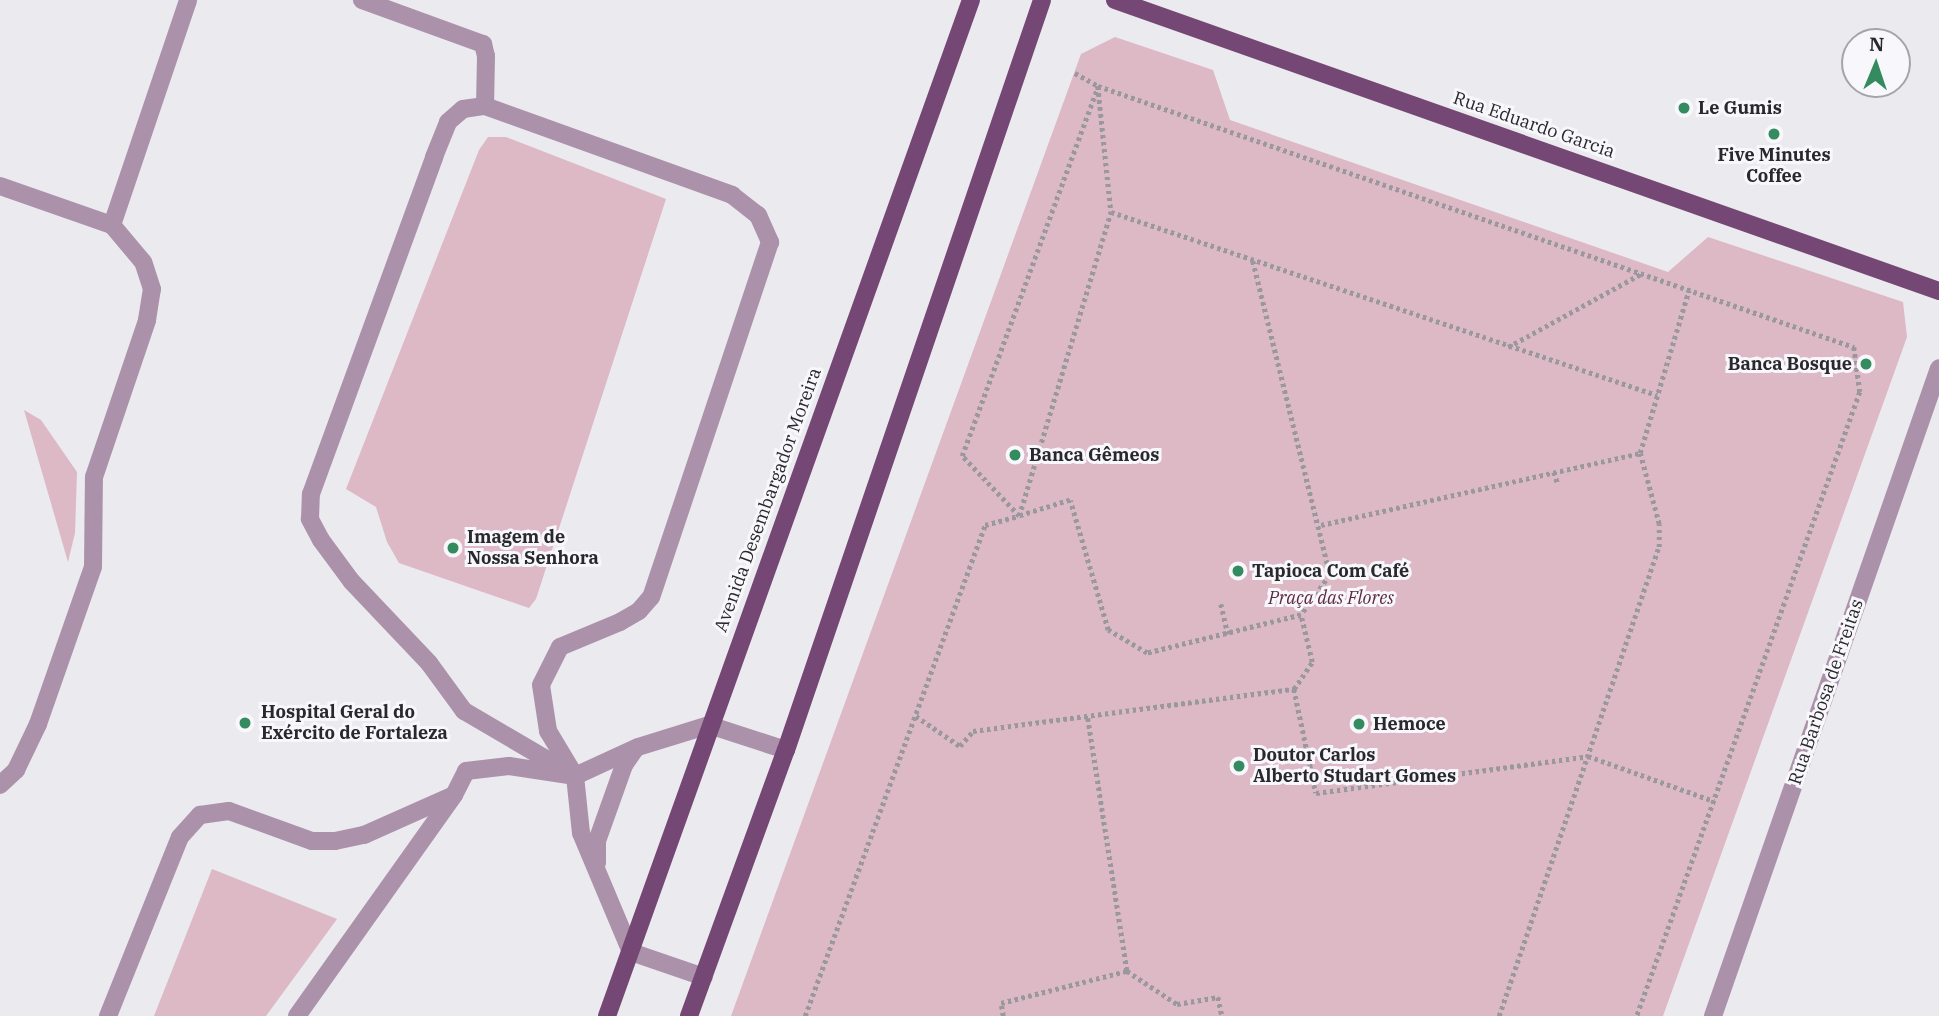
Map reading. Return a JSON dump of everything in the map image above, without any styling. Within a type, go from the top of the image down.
[{"type":"main road","name":"Avenida Desembargador Moreira","points":[[607,1016],[709,724],[971,0]]},
{"type":"main road","points":[[689,1016],[786,750],[1042,0]]},
{"type":"main road","name":"Rua Eduardo Garcia","points":[[1115,0],[1939,291]]},
{"type":"street","points":[[112,226],[188,0]]},
{"type":"street","points":[[362,0],[483,44],[486,56],[485,106]]},
{"type":"street","points":[[575,776],[464,711],[429,663],[352,582],[321,540],[310,519],[311,494],[448,122],[463,109],[485,106],[732,195],[758,215],[771,242],[651,597],[639,611],[620,622],[560,647],[541,685],[548,731],[575,776],[581,833],[631,952],[704,977]]},
{"type":"street","points":[[0,186],[112,226],[143,262],[152,289],[147,320],[94,477],[93,568],[38,724],[16,770],[0,785]]},
{"type":"street","name":"Rua Barbosa de Freitas","points":[[1713,1016],[1939,368]]},
{"type":"street","points":[[297,1016],[454,795],[466,771],[509,766],[575,776],[638,747],[709,724],[786,750]]},
{"type":"street","points":[[598,869],[597,841],[624,765],[638,747]]},
{"type":"street","points":[[108,1016],[180,837],[200,815],[229,811],[312,841],[335,841],[364,835],[454,795]]},
{"type":"path","points":[[1074,73],[1098,86],[1854,347],[1860,391],[1637,1016]]},
{"type":"path","points":[[1019,516],[1111,212],[1098,86]]},
{"type":"path","points":[[1019,516],[962,456],[1098,86]]},
{"type":"path","points":[[1111,212],[1657,395]]},
{"type":"path","points":[[806,1016],[985,525],[1070,500],[1108,630],[1147,653],[1301,615],[1330,575],[1321,525],[1253,261]]},
{"type":"path","points":[[1508,347],[1642,273]]},
{"type":"path","points":[[1499,1016],[1659,547],[1659,524],[1640,453],[1689,290]]},
{"type":"path","points":[[1321,525],[1640,453]]},
{"type":"path","points":[[1554,472],[1558,484]]},
{"type":"path","points":[[1221,604],[1228,634]]},
{"type":"path","points":[[1301,615],[1312,662],[1294,689],[1316,793],[1588,756],[1714,801]]},
{"type":"path","points":[[916,716],[960,746],[973,731],[1294,689]]},
{"type":"path","points":[[1087,718],[1127,971],[1177,1004],[1218,997],[1222,1016]]},
{"type":"path","points":[[1003,1016],[1001,1003],[1127,971]]},
{"type":"green space","name":"Praça das Flores","points":[[1115,37],[1213,70],[1230,120],[1668,272],[1708,237],[1903,302],[1907,337],[1663,1016],[731,1016],[1081,54]]},
{"type":"green space","points":[[488,137],[506,137],[666,199],[536,599],[529,608],[399,563],[387,542],[376,507],[346,489],[479,150]]},
{"type":"green space","points":[[24,410],[41,420],[77,472],[75,533],[68,562]]},
{"type":"green space","points":[[212,869],[337,919],[266,1016],[154,1016]]},
{"type":"place","name":"Le Gumis","points":[[1684,108]]},
{"type":"place","name":"Five Minutes Coffee","points":[[1774,134]]},
{"type":"place","name":"Banca Bosque","points":[[1866,364]]},
{"type":"place","name":"Banca Gêmeos","points":[[1015,455]]},
{"type":"place","name":"Imagem de Nossa Senhora","points":[[453,548]]},
{"type":"place","name":"Tapioca Com Café","points":[[1238,571]]},
{"type":"place","name":"Hospital Geral do Exército de Fortaleza","points":[[245,723]]},
{"type":"place","name":"Hemoce","points":[[1359,724]]},
{"type":"place","name":"Doutor Carlos Alberto Studart Gomes","points":[[1239,766]]}]
